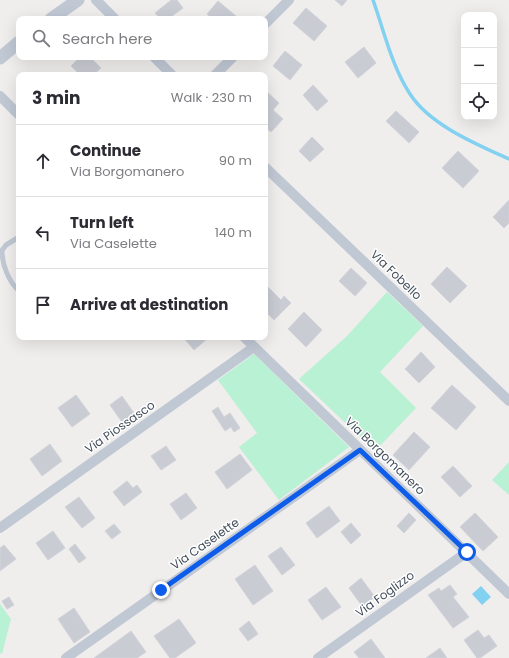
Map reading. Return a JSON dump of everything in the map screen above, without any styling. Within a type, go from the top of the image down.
[{"type":"street","points":[[55,16],[78,0]]},
{"type":"street","points":[[96,0],[112,16]]},
{"type":"street","points":[[268,21],[289,0]]},
{"type":"street","points":[[0,58],[16,45]]},
{"type":"street","points":[[157,60],[169,72]]},
{"type":"street","points":[[219,72],[230,60]]},
{"type":"street","points":[[0,96],[16,112]]},
{"type":"street","name":"Via Fobello","points":[[268,170],[509,401]]},
{"type":"street","name":"Via Borgomanero","points":[[247,340],[509,594]]},
{"type":"street","name":"Via Piossasco","points":[[0,528],[254,347]]},
{"type":"street","name":"Via Caselette","points":[[66,658],[360,450]]},
{"type":"street","name":"Via Foglizzo","points":[[318,658],[467,552]]},
{"type":"lane","points":[[16,239],[6,245],[1,252],[2,260],[7,273],[16,286]]},
{"type":"green space","points":[[387,292],[423,326],[380,372],[416,408],[375,451],[299,379],[347,336]]},
{"type":"green space","points":[[254,354],[349,447],[279,500],[239,447],[257,433],[218,380]]},
{"type":"green space","points":[[509,462],[509,495],[492,480]]},
{"type":"green space","points":[[0,604],[11,619],[2,654],[0,653]]},
{"type":"water","points":[[481,586],[491,597],[482,605],[472,594]]},
{"type":"building","points":[[171,0],[177,0],[183,8],[172,16],[158,16],[155,13]]},
{"type":"building","points":[[335,0],[347,0],[342,6]]},
{"type":"building","points":[[218,1],[236,16],[209,16],[207,14]]},
{"type":"building","points":[[306,8],[327,26],[314,41],[293,23]]},
{"type":"building","points":[[364,47],[376,63],[358,78],[345,62]]},
{"type":"building","points":[[285,51],[302,65],[290,80],[273,66]]},
{"type":"building","points":[[77,60],[93,60],[101,68],[96,72],[77,72],[71,66]]},
{"type":"building","points":[[313,85],[328,101],[317,111],[303,95]]},
{"type":"building","points":[[268,93],[279,103],[273,110],[283,119],[271,132],[268,130]]},
{"type":"building","points":[[396,111],[419,132],[409,143],[386,121]]},
{"type":"building","points":[[312,137],[324,149],[310,162],[299,151]]},
{"type":"building","points":[[458,151],[479,171],[463,188],[442,168]]},
{"type":"building","points":[[509,200],[509,223],[504,228],[493,217]]},
{"type":"building","points":[[447,267],[467,286],[450,303],[431,284]]},
{"type":"building","points":[[351,268],[367,283],[355,296],[339,281]]},
{"type":"building","points":[[268,287],[281,300],[284,296],[291,303],[274,320],[268,314]]},
{"type":"building","points":[[304,312],[322,330],[306,347],[288,329]]},
{"type":"building","points":[[186,340],[206,340],[194,350]]},
{"type":"building","points":[[421,352],[435,367],[419,383],[405,369]]},
{"type":"building","points":[[452,385],[476,407],[456,430],[431,408]]},
{"type":"building","points":[[76,395],[90,414],[72,427],[58,408]]},
{"type":"building","points":[[122,396],[136,416],[124,425],[110,405]]},
{"type":"building","points":[[218,407],[224,417],[230,413],[240,428],[234,432],[231,427],[225,431],[212,411]]},
{"type":"building","points":[[414,432],[430,447],[409,470],[393,455]]},
{"type":"building","points":[[50,444],[62,461],[42,476],[30,459]]},
{"type":"building","points":[[166,446],[176,460],[161,470],[151,456]]},
{"type":"building","points":[[240,454],[252,470],[227,489],[215,472]]},
{"type":"building","points":[[453,466],[472,486],[460,497],[441,477]]},
{"type":"building","points":[[127,481],[133,488],[137,485],[142,492],[124,506],[113,492]]},
{"type":"building","points":[[186,493],[197,508],[181,520],[170,504]]},
{"type":"building","points":[[79,497],[95,518],[82,528],[65,507]]},
{"type":"building","points":[[329,506],[340,521],[317,538],[306,523]]},
{"type":"building","points":[[409,513],[416,520],[404,533],[397,526]]},
{"type":"building","points":[[475,513],[498,537],[483,551],[460,527]]},
{"type":"building","points":[[351,523],[361,535],[351,544],[341,532]]},
{"type":"building","points":[[114,524],[121,532],[112,539],[105,531]]},
{"type":"building","points":[[53,531],[65,548],[48,560],[36,543]]},
{"type":"building","points":[[75,544],[86,558],[79,563],[69,549]]},
{"type":"building","points":[[4,545],[16,559],[0,571],[0,548]]},
{"type":"building","points":[[281,547],[295,565],[282,575],[268,556]]},
{"type":"building","points":[[255,565],[273,591],[253,605],[235,579]]},
{"type":"building","points":[[361,578],[375,597],[362,606],[349,588]]},
{"type":"building","points":[[450,585],[457,594],[453,597],[469,617],[453,628],[428,595],[439,588],[441,591]]},
{"type":"building","points":[[326,587],[341,607],[322,620],[308,600]]},
{"type":"building","points":[[9,597],[14,605],[7,609],[2,601]]},
{"type":"building","points":[[74,608],[90,632],[74,643],[58,619]]},
{"type":"building","points":[[179,619],[196,643],[175,658],[170,658],[154,636]]},
{"type":"building","points":[[249,621],[258,634],[248,641],[239,629]]},
{"type":"building","points":[[478,630],[484,638],[489,635],[497,646],[480,658],[477,658],[464,640]]},
{"type":"building","points":[[131,631],[146,652],[137,658],[94,658]]},
{"type":"building","points":[[371,639],[385,658],[359,658],[354,652]]},
{"type":"building","points":[[440,648],[447,658],[426,658]]},
{"type":"waterway","points":[[373,0],[398,72],[410,94],[419,105],[441,124],[468,140],[509,159]]},
{"type":"route","points":[[161,590],[360,450],[467,552]]}]
